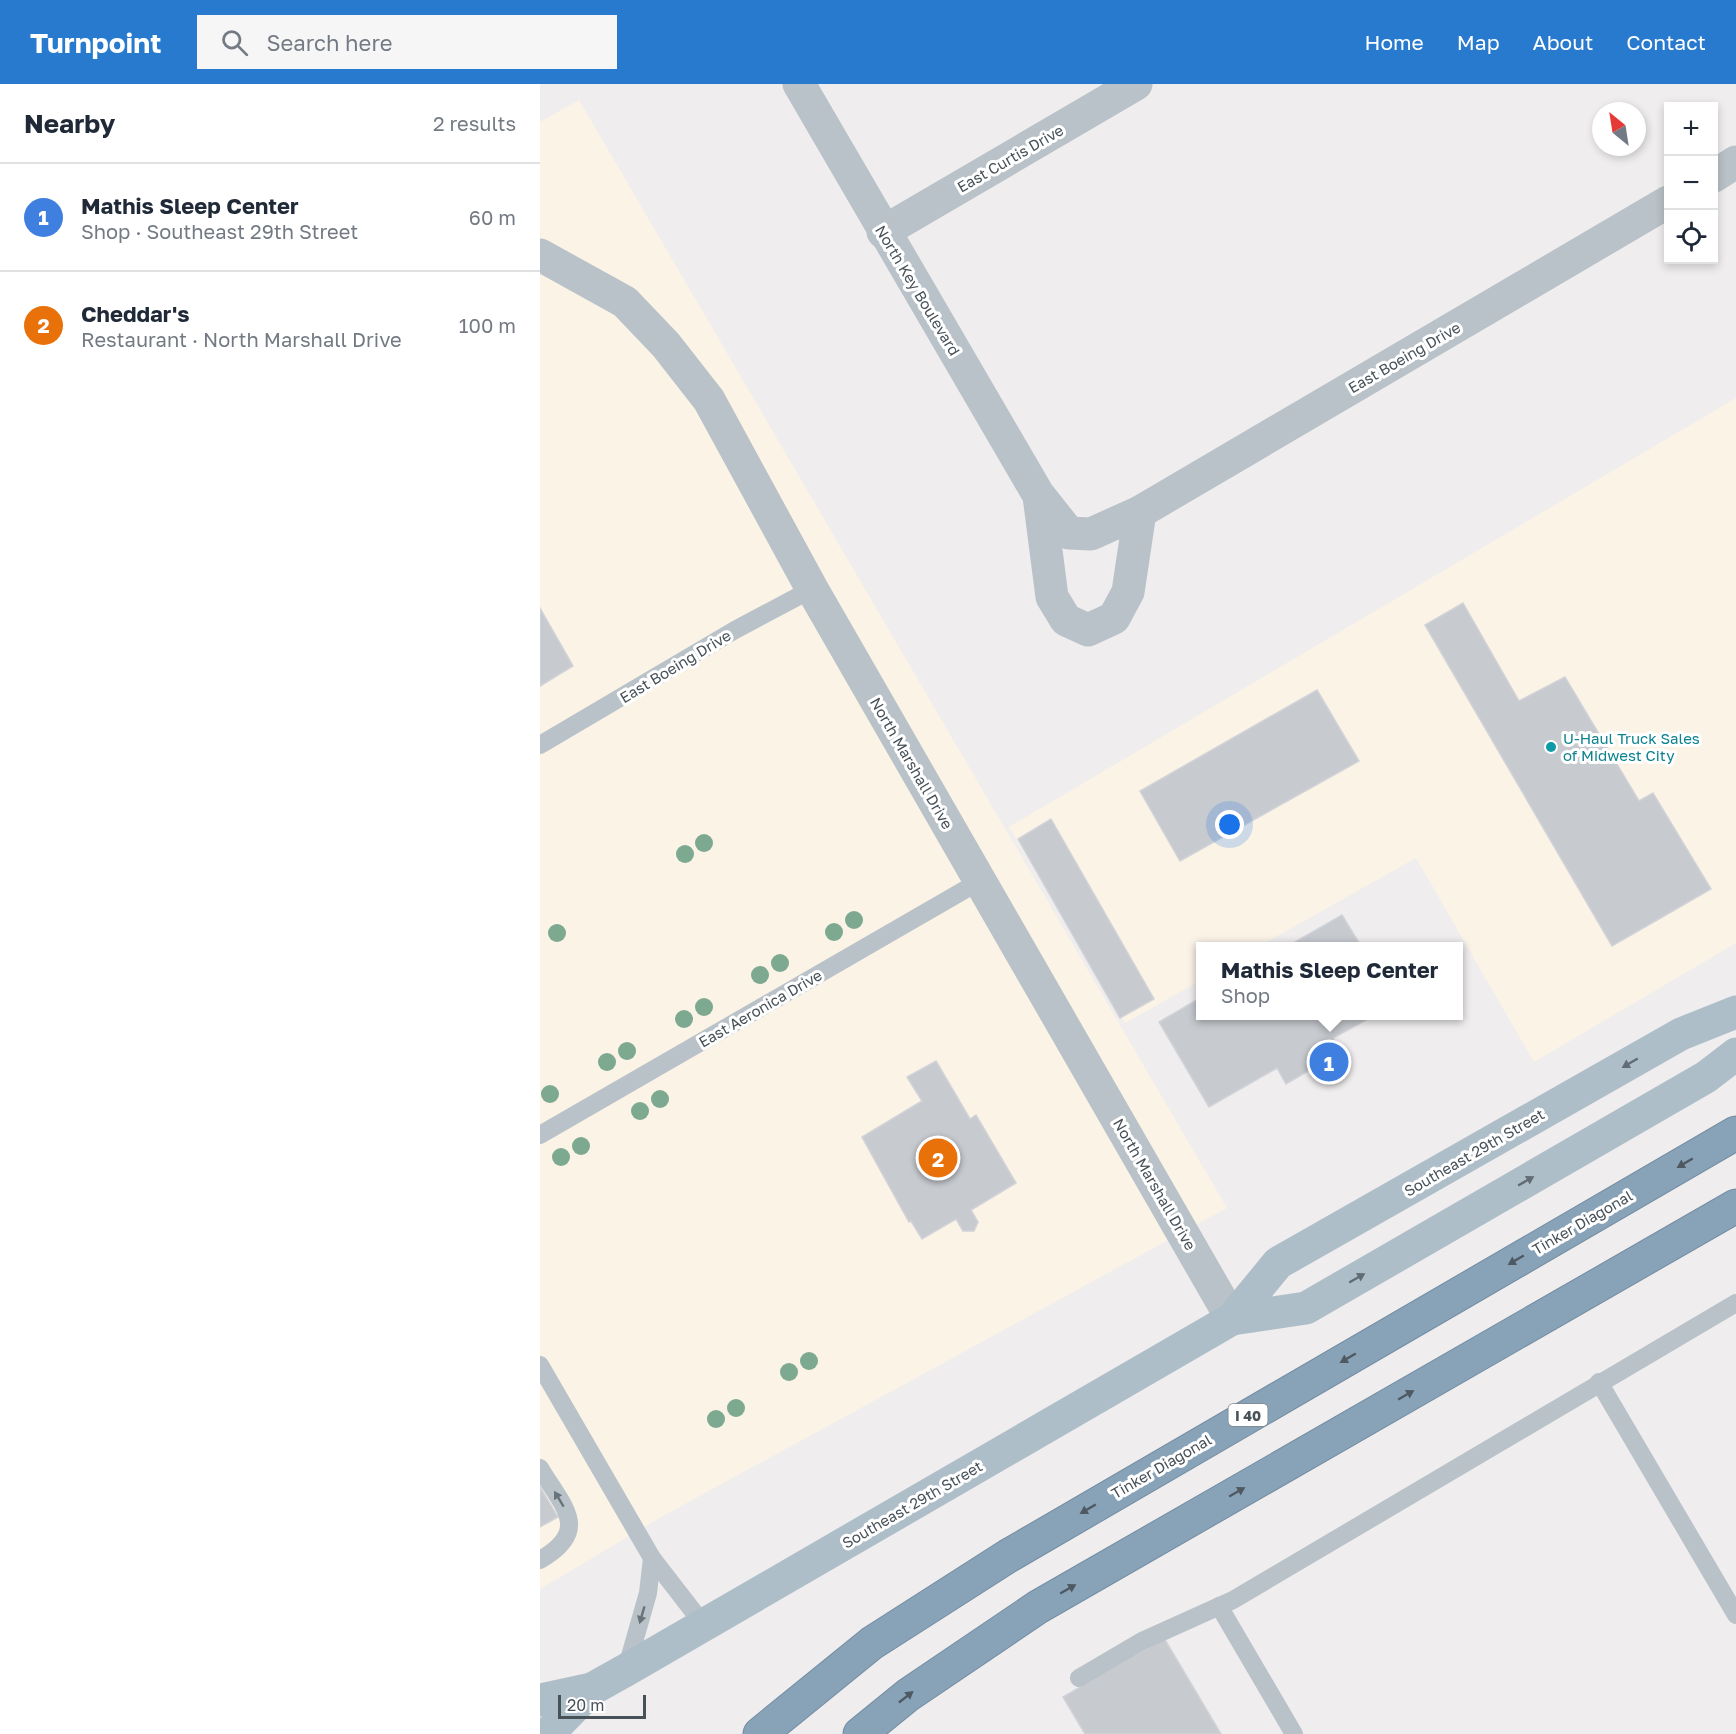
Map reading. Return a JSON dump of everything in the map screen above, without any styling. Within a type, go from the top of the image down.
[{"type":"highway","name":"Tinker Diagonal","points":[[763,1729],[872,1643],[1008,1556],[1736,1133]]},
{"type":"highway","points":[[860,1734],[908,1695],[1038,1607],[1736,1206]]},
{"type":"main road","name":"Southeast 29th Street","points":[[548,1734],[592,1689],[1232,1319],[1278,1263],[1681,1034],[1736,1012]]},
{"type":"main road","name":"Southeast 29th Street","points":[[1232,1319],[1306,1308],[1706,1077],[1736,1054]]},
{"type":"main road","name":"Southeast 29th Street","points":[[540,1700],[592,1689]]},
{"type":"street","name":"North Key Boulevard","points":[[800,84],[883,232],[1038,494],[1069,533],[1091,534],[1140,512]]},
{"type":"street","name":"East Curtis Drive","points":[[883,232],[1136,84]]},
{"type":"street","points":[[1718,173],[1736,162]]},
{"type":"street","name":"East Boeing Drive","points":[[1140,512],[1664,204]]},
{"type":"street","name":"North Marshall Drive","points":[[540,255],[625,302],[666,345],[709,400],[812,589],[1232,1319]]},
{"type":"street","name":"North Key Boulevard","points":[[1038,494],[1052,597],[1066,620],[1088,630],[1114,618],[1128,592],[1140,512]]},
{"type":"lane","name":"East Boeing Drive","points":[[540,745],[735,630],[812,589]]},
{"type":"lane","name":"East Aeronica Drive","points":[[540,1135],[980,881]]},
{"type":"lane","points":[[1079,1678],[1142,1641],[1219,1606],[1443,1478],[1599,1382],[1736,1303]]},
{"type":"lane","points":[[540,1365],[652,1558],[703,1624]]},
{"type":"lane","points":[[1599,1382],[1736,1615]]},
{"type":"lane","points":[[540,1468],[570,1517],[568,1537],[563,1545],[540,1560]]},
{"type":"lane","points":[[626,1670],[648,1593],[652,1558]]},
{"type":"lane","points":[[1219,1606],[1294,1734]]},
{"type":"shaded area","points":[[579,100],[1227,1208],[663,1516],[540,1589],[540,122]]},
{"type":"shaded area","points":[[1736,398],[1736,943],[1534,1062],[1416,858],[1267,942],[1196,942],[1196,983],[1125,1023],[1009,827]]},
{"type":"building","name":"U-Haul Truck Sales of Midwest City","points":[[1463,603],[1519,701],[1565,677],[1639,801],[1653,793],[1711,889],[1612,946],[1425,625]]},
{"type":"building","points":[[540,608],[573,666],[540,686]]},
{"type":"building","points":[[1317,690],[1359,761],[1180,861],[1140,791]]},
{"type":"building","points":[[1051,819],[1154,999],[1120,1018],[1018,839]]},
{"type":"building","points":[[1342,915],[1359,942],[1295,942]]},
{"type":"building","points":[[1196,1000],[1196,1020],[1366,1020],[1333,1038],[1341,1052],[1286,1084],[1277,1068],[1209,1107],[1159,1022]]},
{"type":"building","points":[[936,1061],[970,1119],[976,1115],[1016,1183],[971,1210],[978,1222],[974,1231],[963,1231],[956,1219],[922,1239],[911,1221],[909,1222],[862,1137],[922,1101],[907,1077]]},
{"type":"building","points":[[540,1487],[558,1517],[540,1527]]},
{"type":"building","points":[[1164,1638],[1221,1734],[1085,1734],[1063,1697]]},
{"type":"place","name":"U-Haul Truck Sales of Midwest City","points":[[1551,747]]},
{"type":"place","name":"Mathis Sleep Center","points":[[1329,1062]]},
{"type":"place","name":"Cheddar's","points":[[938,1158]]}]
